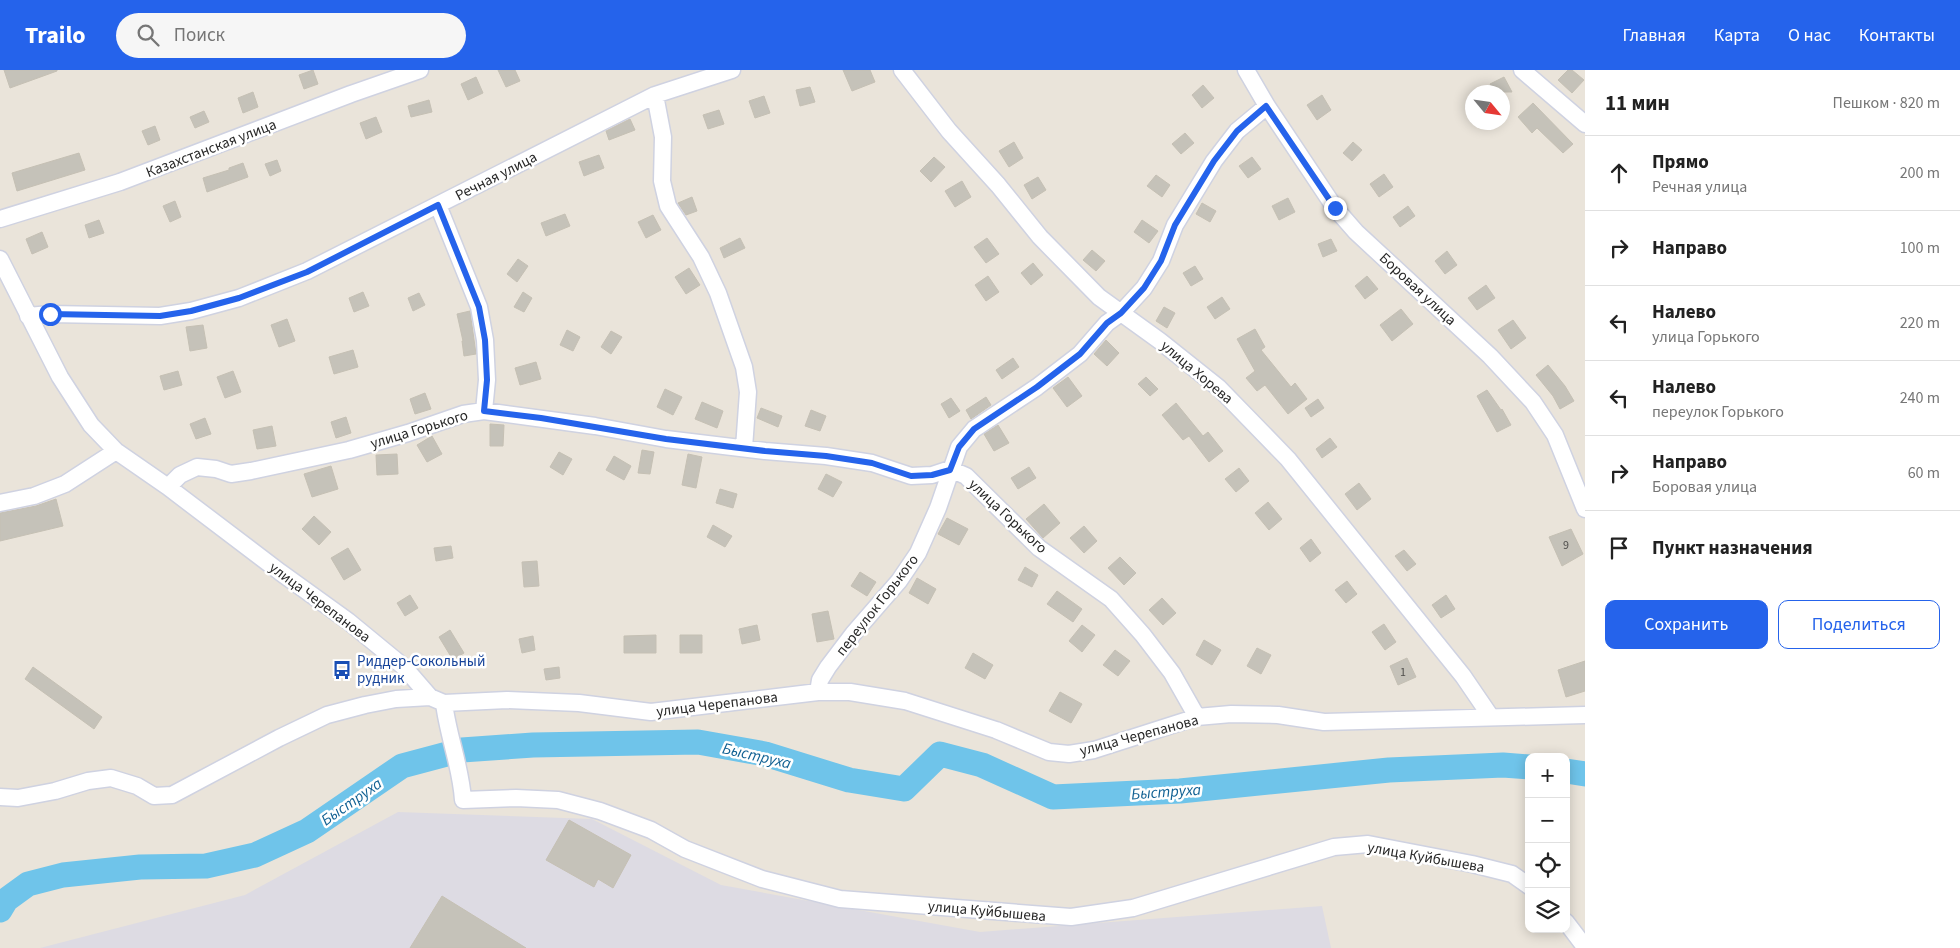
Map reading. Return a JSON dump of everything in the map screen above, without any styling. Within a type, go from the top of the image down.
[{"type":"street","name":"Казахстанская улица","points":[[0,219],[120,182],[351,94],[420,70]]},
{"type":"street","name":"улица Хорева","points":[[902,70],[949,131],[998,185],[1040,237],[1098,297],[1219,388],[1288,459],[1463,676],[1491,717]]},
{"type":"street","name":"Боровая улица","points":[[1246,70],[1266,106],[1335,208],[1356,232],[1490,356],[1533,402],[1555,436],[1585,509]]},
{"type":"street","points":[[1522,70],[1585,124]]},
{"type":"street","name":"Речная улица","points":[[28,316],[50,314],[160,316],[191,311],[231,300],[307,272],[655,95],[726,71]]},
{"type":"street","points":[[655,95],[663,137],[662,181],[668,206],[701,257],[718,293],[744,367],[748,392],[744,448]]},
{"type":"street","name":"переулок Горького","points":[[818,692],[820,680],[824,673],[853,634],[899,581],[918,552],[938,508],[959,447],[974,429],[1037,387],[1073,360],[1107,323],[1121,313],[1144,288],[1161,261],[1175,225],[1214,161],[1237,131],[1266,106]]},
{"type":"street","points":[[438,205],[479,307],[485,340],[487,380],[484,411]]},
{"type":"street","name":"улица Черепанова","points":[[0,259],[60,377],[91,424],[116,451],[168,486],[280,572],[348,621],[404,667],[437,700],[579,703],[651,712],[818,692],[850,692],[905,701],[996,730],[1049,752],[1069,754],[1094,750],[1197,717],[1231,714],[1278,715],[1324,722],[1585,715]]},
{"type":"street","name":"улица Горького","points":[[168,486],[180,475],[196,467],[216,469],[231,474],[251,471],[349,450],[408,433],[463,414],[484,411],[541,418],[666,439],[826,456],[872,463],[911,476],[932,475],[950,470],[966,476],[1039,548],[1111,599],[1143,635],[1172,673],[1197,717]]},
{"type":"street","points":[[0,503],[34,496],[65,484],[116,451]]},
{"type":"street","points":[[0,797],[18,798],[55,791],[88,781],[111,778],[137,786],[154,796],[172,795],[279,738],[327,715],[396,699],[437,700]]},
{"type":"street","name":"улица Куйбышева","points":[[437,700],[447,723],[464,800],[516,798],[558,800],[600,811],[650,830],[685,849],[762,879],[840,899],[1071,917],[1132,908],[1334,847],[1368,844],[1472,864],[1512,874],[1525,883]]},
{"type":"street","points":[[1570,927],[1585,946]]},
{"type":"shaded area","points":[[398,812],[592,819],[721,885],[980,932],[1322,906],[1331,948],[40,948],[245,895]]},
{"type":"building","points":[[4,70],[57,70],[57,71],[10,88]]},
{"type":"building","points":[[313,70],[318,84],[304,89],[299,75]]},
{"type":"building","points":[[498,70],[515,70],[520,81],[506,87]]},
{"type":"building","points":[[843,70],[870,70],[875,82],[852,91]]},
{"type":"building","points":[[1568,70],[1572,70],[1584,80],[1572,93],[1558,80]]},
{"type":"building","points":[[476,77],[483,93],[468,100],[461,84]]},
{"type":"building","points":[[1504,77],[1508,85],[1491,85]]},
{"type":"building","points":[[1203,85],[1214,98],[1202,108],[1192,95]]},
{"type":"building","points":[[810,87],[815,102],[800,106],[796,90]]},
{"type":"building","points":[[253,92],[258,107],[243,113],[238,98]]},
{"type":"building","points":[[1322,95],[1331,110],[1317,120],[1307,105]]},
{"type":"building","points":[[764,96],[770,113],[755,118],[749,101]]},
{"type":"building","points":[[429,100],[432,112],[411,117],[408,106]]},
{"type":"building","points":[[1533,103],[1573,144],[1563,153],[1537,128],[1532,133],[1518,117]]},
{"type":"building","points":[[719,110],[724,124],[708,129],[703,115]]},
{"type":"building","points":[[204,111],[209,122],[195,128],[190,117]]},
{"type":"building","points":[[376,117],[382,132],[366,139],[360,123]]},
{"type":"building","points":[[630,119],[635,130],[609,140],[606,131]]},
{"type":"building","points":[[155,126],[160,140],[148,145],[142,131]]},
{"type":"building","points":[[1185,133],[1194,143],[1181,154],[1172,144]]},
{"type":"building","points":[[1014,142],[1023,158],[1009,167],[999,151]]},
{"type":"building","points":[[1353,142],[1362,150],[1352,161],[1343,153]]},
{"type":"building","points":[[79,153],[85,170],[17,191],[12,173]]},
{"type":"building","points":[[599,155],[604,168],[584,176],[579,162]]},
{"type":"building","points":[[934,157],[945,167],[931,182],[920,171]]},
{"type":"building","points":[[1252,157],[1261,169],[1248,178],[1239,166]]},
{"type":"building","points":[[277,160],[281,171],[270,176],[265,164]]},
{"type":"building","points":[[243,163],[248,177],[207,192],[203,178],[229,170],[229,168]]},
{"type":"building","points":[[1384,174],[1393,187],[1379,197],[1370,184]]},
{"type":"building","points":[[1156,175],[1170,185],[1162,197],[1147,186]]},
{"type":"building","points":[[1038,177],[1046,190],[1032,199],[1024,185]]},
{"type":"building","points":[[962,181],[971,197],[955,207],[945,191]]},
{"type":"building","points":[[692,197],[697,211],[686,215],[678,203]]},
{"type":"building","points":[[1288,198],[1295,212],[1279,220],[1272,206]]},
{"type":"building","points":[[175,201],[181,217],[170,222],[163,206]]},
{"type":"building","points":[[1202,203],[1216,211],[1210,222],[1196,214]]},
{"type":"building","points":[[1408,206],[1415,216],[1400,227],[1393,217]]},
{"type":"building","points":[[565,214],[570,226],[546,236],[541,223]]},
{"type":"building","points":[[653,215],[661,230],[646,238],[638,222]]},
{"type":"building","points":[[99,220],[104,233],[89,238],[85,225]]},
{"type":"building","points":[[1142,220],[1158,231],[1149,243],[1134,232]]},
{"type":"building","points":[[42,232],[48,247],[32,254],[26,239]]},
{"type":"building","points":[[740,238],[745,248],[724,258],[720,248]]},
{"type":"building","points":[[987,238],[999,254],[986,263],[974,247]]},
{"type":"building","points":[[1331,239],[1337,251],[1323,257],[1318,244]]},
{"type":"building","points":[[1092,250],[1105,261],[1096,271],[1083,260]]},
{"type":"building","points":[[1447,251],[1457,265],[1445,274],[1435,261]]},
{"type":"building","points":[[518,259],[528,266],[517,282],[507,274]]},
{"type":"building","points":[[1033,263],[1043,275],[1031,285],[1021,273]]},
{"type":"building","points":[[1195,266],[1203,279],[1191,286],[1183,273]]},
{"type":"building","points":[[689,268],[700,285],[686,294],[675,277]]},
{"type":"building","points":[[988,276],[999,292],[986,301],[975,285]]},
{"type":"building","points":[[1367,276],[1378,289],[1365,299],[1355,286]]},
{"type":"building","points":[[1486,285],[1495,298],[1477,310],[1468,298]]},
{"type":"building","points":[[363,292],[369,306],[354,312],[349,298]]},
{"type":"building","points":[[523,292],[532,298],[524,312],[514,307]]},
{"type":"building","points":[[419,293],[425,305],[413,311],[408,298]]},
{"type":"building","points":[[1222,297],[1230,309],[1215,319],[1207,307]]},
{"type":"building","points":[[1164,307],[1175,313],[1167,328],[1156,321]]},
{"type":"building","points":[[1401,309],[1413,324],[1392,341],[1380,325]]},
{"type":"building","points":[[470,311],[476,354],[464,356],[457,314]]},
{"type":"building","points":[[287,319],[295,341],[279,347],[271,325]]},
{"type":"building","points":[[1513,320],[1526,338],[1511,349],[1498,330]]},
{"type":"building","points":[[203,325],[207,348],[190,351],[186,327]]},
{"type":"building","points":[[1255,329],[1265,347],[1261,350],[1291,387],[1295,383],[1307,399],[1288,414],[1265,385],[1257,391],[1246,378],[1255,371],[1237,339]]},
{"type":"building","points":[[567,330],[580,337],[573,351],[560,345]]},
{"type":"building","points":[[611,331],[622,337],[611,354],[601,347]]},
{"type":"building","points":[[1106,340],[1119,353],[1107,366],[1094,354]]},
{"type":"building","points":[[353,350],[358,367],[334,374],[329,357]]},
{"type":"building","points":[[1013,358],[1019,367],[1002,379],[996,370]]},
{"type":"building","points":[[536,362],[541,379],[520,385],[515,368]]},
{"type":"building","points":[[1548,365],[1574,401],[1560,409],[1553,396],[1536,375]]},
{"type":"building","points":[[178,371],[182,385],[164,390],[160,376]]},
{"type":"building","points":[[233,371],[241,392],[225,398],[217,377]]},
{"type":"building","points":[[1068,377],[1082,396],[1067,407],[1053,388]]},
{"type":"building","points":[[1146,377],[1158,389],[1150,396],[1138,384]]},
{"type":"building","points":[[665,389],[682,397],[673,415],[657,407]]},
{"type":"building","points":[[1487,390],[1502,409],[1511,425],[1497,432],[1477,396]]},
{"type":"building","points":[[425,393],[431,409],[415,414],[410,399]]},
{"type":"building","points":[[986,397],[991,405],[971,419],[966,410]]},
{"type":"building","points":[[951,398],[960,411],[949,418],[941,404]]},
{"type":"building","points":[[1318,399],[1324,408],[1311,417],[1305,408]]},
{"type":"building","points":[[702,402],[723,411],[717,428],[695,419]]},
{"type":"building","points":[[1176,403],[1203,436],[1208,432],[1223,451],[1209,462],[1189,436],[1183,440],[1162,415]]},
{"type":"building","points":[[761,408],[782,416],[778,427],[757,418]]},
{"type":"building","points":[[811,410],[826,416],[820,431],[805,426]]},
{"type":"building","points":[[346,417],[351,433],[336,438],[331,422]]},
{"type":"building","points":[[205,418],[211,434],[196,439],[190,424]]},
{"type":"building","points":[[490,424],[504,425],[503,446],[490,446]]},
{"type":"building","points":[[998,425],[1009,443],[994,451],[984,434]]},
{"type":"building","points":[[272,426],[276,446],[257,449],[253,430]]},
{"type":"building","points":[[432,436],[442,454],[427,462],[417,445]]},
{"type":"building","points":[[1330,438],[1337,447],[1322,458],[1316,449]]},
{"type":"building","points":[[642,450],[654,452],[650,474],[638,473]]},
{"type":"building","points":[[559,452],[572,459],[563,475],[550,467]]},
{"type":"building","points":[[397,454],[398,474],[377,475],[376,455]]},
{"type":"building","points":[[688,454],[702,457],[696,488],[682,485]]},
{"type":"building","points":[[614,456],[631,466],[624,480],[606,470]]},
{"type":"building","points":[[331,466],[338,489],[312,497],[304,474]]},
{"type":"building","points":[[1029,467],[1036,478],[1018,489],[1011,478]]},
{"type":"building","points":[[1239,468],[1249,481],[1236,492],[1225,479]]},
{"type":"building","points":[[826,474],[842,482],[833,497],[818,489]]},
{"type":"building","points":[[1359,483],[1371,499],[1357,510],[1345,494]]},
{"type":"building","points":[[720,489],[737,494],[733,508],[716,503]]},
{"type":"building","points":[[56,499],[63,526],[0,541],[0,513],[36,506]]},
{"type":"building","points":[[1268,502],[1282,519],[1269,530],[1255,513]]},
{"type":"building","points":[[1044,504],[1060,523],[1043,538],[1026,519]]},
{"type":"building","points":[[314,516],[331,532],[319,545],[302,529]]},
{"type":"building","points":[[947,518],[968,529],[959,545],[938,534]]},
{"type":"building","points":[[713,525],[732,536],[725,547],[707,537]]},
{"type":"building","points":[[1084,526],[1097,541],[1084,553],[1070,538]]},
{"type":"building","points":[[1571,529],[1583,554],[1562,566],[1549,537]]},
{"type":"building","points":[[1311,539],[1321,553],[1310,562],[1300,548]]},
{"type":"building","points":[[451,546],[453,558],[436,561],[434,548]]},
{"type":"building","points":[[348,548],[361,570],[344,580],[331,558]]},
{"type":"building","points":[[1404,550],[1416,564],[1407,571],[1395,556]]},
{"type":"building","points":[[1120,557],[1136,573],[1124,585],[1108,568]]},
{"type":"building","points":[[537,561],[539,586],[524,587],[522,562]]},
{"type":"building","points":[[1025,567],[1038,575],[1032,587],[1018,580]]},
{"type":"building","points":[[860,572],[876,582],[867,596],[851,586]]},
{"type":"building","points":[[917,578],[936,589],[928,604],[909,593]]},
{"type":"building","points":[[1347,581],[1357,594],[1346,603],[1335,590]]},
{"type":"building","points":[[1057,591],[1082,609],[1073,622],[1047,604]]},
{"type":"building","points":[[410,595],[418,608],[405,616],[397,603]]},
{"type":"building","points":[[1446,595],[1455,609],[1441,618],[1432,605]]},
{"type":"building","points":[[1162,598],[1176,613],[1163,625],[1149,610]]},
{"type":"building","points":[[828,611],[834,639],[817,642],[812,614]]},
{"type":"building","points":[[1384,624],[1396,642],[1385,650],[1372,632]]},
{"type":"building","points":[[757,625],[760,640],[742,644],[739,629]]},
{"type":"building","points":[[1082,625],[1095,635],[1082,652],[1069,641]]},
{"type":"building","points":[[450,630],[464,653],[453,660],[439,637]]},
{"type":"building","points":[[656,635],[656,653],[624,653],[624,636]]},
{"type":"building","points":[[680,635],[702,635],[702,653],[680,653]]},
{"type":"building","points":[[533,636],[535,650],[522,653],[519,639]]},
{"type":"building","points":[[1204,640],[1221,650],[1212,665],[1196,655]]},
{"type":"building","points":[[1257,648],[1271,655],[1261,674],[1247,666]]},
{"type":"building","points":[[1115,650],[1130,661],[1118,676],[1103,665]]},
{"type":"building","points":[[973,653],[993,665],[985,679],[965,668]]},
{"type":"building","points":[[1407,658],[1416,677],[1398,685],[1390,666]]},
{"type":"building","points":[[1585,661],[1585,691],[1566,697],[1558,670]]},
{"type":"building","points":[[33,667],[102,717],[94,729],[25,679]]},
{"type":"building","points":[[559,667],[560,678],[546,680],[544,669]]},
{"type":"building","points":[[1060,692],[1082,704],[1071,723],[1049,711]]},
{"type":"building","points":[[569,820],[631,855],[613,888],[598,879],[594,887],[546,860]]},
{"type":"building","points":[[442,896],[526,948],[410,948]]},
{"type":"waterway","name":"Быструха","points":[[0,910],[6,900],[28,884],[63,875],[140,867],[206,866],[255,855],[307,831],[402,766],[462,750],[533,745],[698,742],[765,754],[849,780],[904,789],[940,754],[982,765],[1053,797],[1180,791],[1389,770],[1503,765],[1525,767]]},
{"type":"waterway","name":"Быструха","points":[[1570,772],[1585,774]]},
{"type":"place","name":"Риддер-Сокольный рудник","points":[[342,670]]},
{"type":"route","points":[[50,314],[160,316],[191,311],[239,298],[307,272],[438,205],[479,307],[485,340],[487,380],[484,411],[595,426],[666,439],[826,456],[872,463],[911,476],[932,475],[950,470],[959,447],[974,429],[1037,387],[1080,354],[1107,323],[1121,313],[1144,288],[1161,261],[1175,225],[1214,161],[1237,131],[1266,106],[1335,208]]}]
